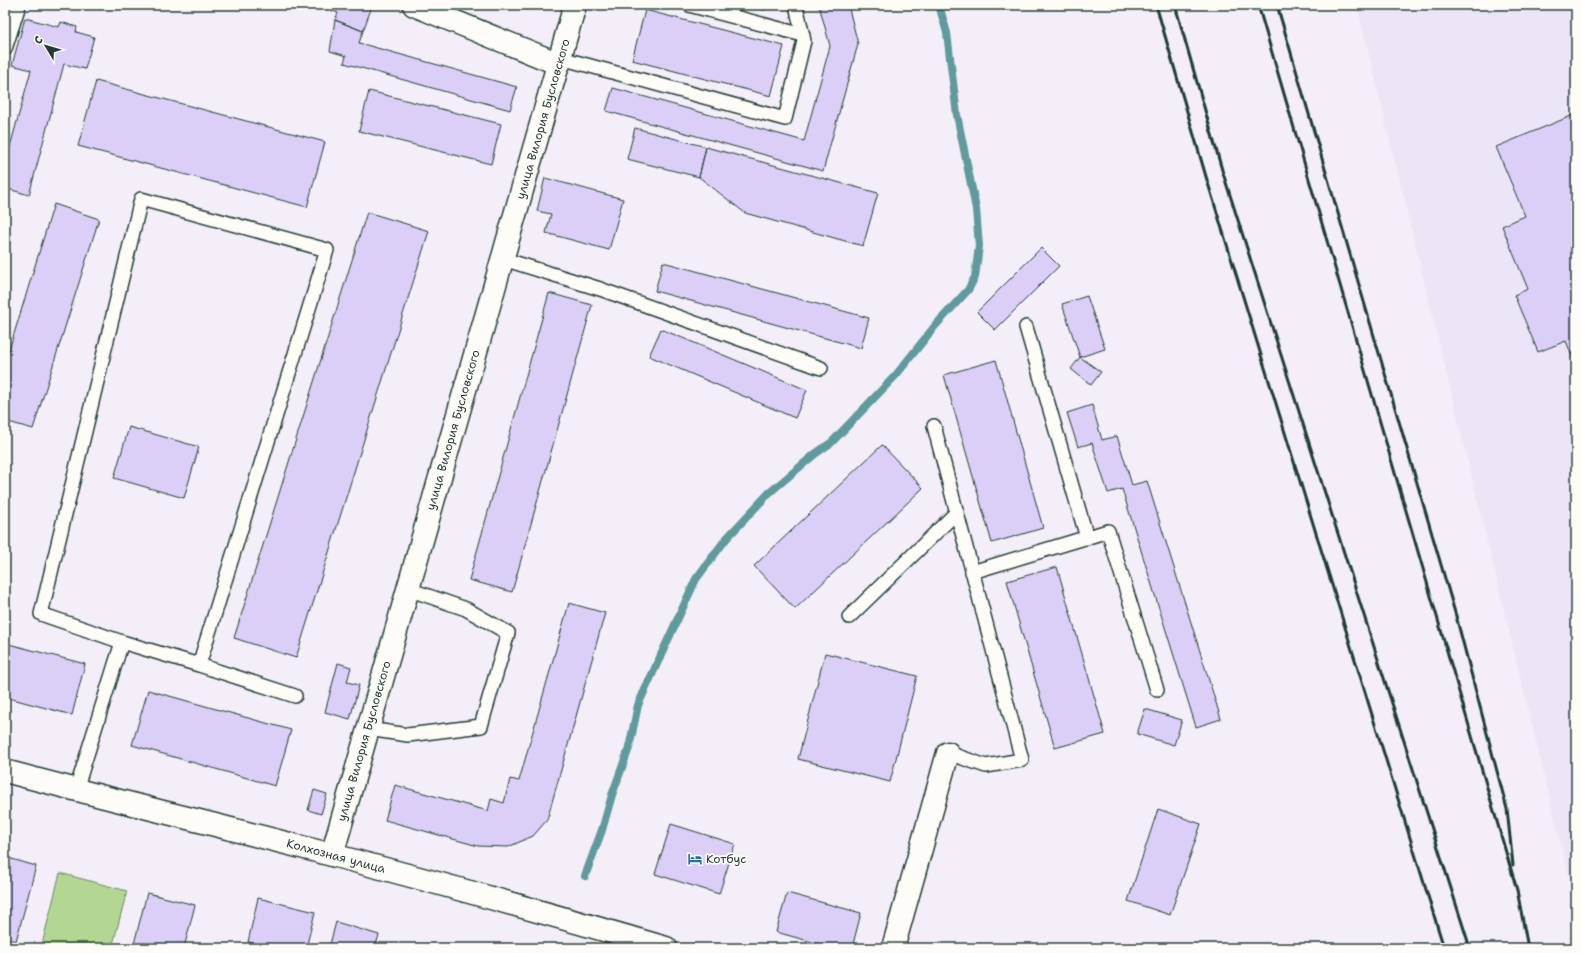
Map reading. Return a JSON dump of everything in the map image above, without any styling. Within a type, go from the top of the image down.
[{"type":"street","points":[[414,5],[560,61]]},
{"type":"street","name":"улица Вилория Бусловского","points":[[332,855],[575,5]]},
{"type":"street","points":[[893,948],[948,753]]},
{"type":"street","name":"Колхозная улица","points":[[5,771],[521,905],[666,948]]},
{"type":"lane","points":[[5,49],[19,5]]},
{"type":"lane","points":[[689,5],[803,35]]},
{"type":"lane","points":[[560,61],[785,119],[804,41],[796,5]]},
{"type":"lane","points":[[199,665],[327,250],[141,199],[41,614],[122,642],[295,696]]},
{"type":"lane","points":[[502,259],[600,289],[821,368]]},
{"type":"lane","points":[[1026,327],[1087,538]]},
{"type":"lane","points":[[934,426],[1022,760],[986,766],[948,753]]},
{"type":"lane","points":[[849,617],[957,512]]},
{"type":"lane","points":[[972,572],[1108,531],[1157,690]]},
{"type":"lane","points":[[368,729],[408,735],[481,726],[508,634],[466,609],[408,589]]},
{"type":"lane","points":[[76,790],[122,642]]},
{"type":"shaded area","points":[[1357,5],[1576,5],[1576,906]]},
{"type":"green space","points":[[60,873],[127,891],[112,948],[41,948]]},
{"type":"building","points":[[317,5],[359,5],[371,9],[363,31],[335,20],[338,13]]},
{"type":"building","points":[[746,5],[766,5],[765,10]]},
{"type":"building","points":[[819,5],[848,5],[858,44],[823,171],[606,111],[613,88],[804,141],[830,46]]},
{"type":"building","points":[[645,10],[784,46],[771,96],[632,60]]},
{"type":"building","points":[[25,18],[59,27],[61,22],[77,27],[76,32],[94,37],[85,69],[64,64],[29,195],[5,188],[5,165],[31,70],[12,65]]},
{"type":"building","points":[[335,20],[363,31],[359,43],[517,87],[510,110],[344,63],[346,56],[330,51]]},
{"type":"building","points":[[96,81],[325,142],[307,207],[78,146]]},
{"type":"building","points":[[369,91],[501,124],[491,164],[359,131]]},
{"type":"building","points":[[1576,114],[1576,366],[1566,341],[1538,352],[1514,295],[1528,289],[1502,226],[1525,216],[1496,147]]},
{"type":"building","points":[[635,128],[706,147],[699,177],[627,159]]},
{"type":"building","points":[[706,147],[878,193],[863,246],[745,213],[699,177]]},
{"type":"building","points":[[545,178],[623,199],[609,250],[546,233],[551,214],[537,211]]},
{"type":"building","points":[[54,204],[99,219],[33,429],[5,421],[5,363]]},
{"type":"building","points":[[367,212],[429,231],[296,658],[234,638]]},
{"type":"building","points":[[1041,248],[1059,266],[995,330],[977,312]]},
{"type":"building","points":[[663,262],[869,318],[861,348],[655,291]]},
{"type":"building","points":[[549,293],[592,305],[512,592],[469,580]]},
{"type":"building","points":[[1087,296],[1105,349],[1080,357],[1062,304]]},
{"type":"building","points":[[661,329],[807,390],[795,418],[649,356]]},
{"type":"building","points":[[1080,357],[1101,372],[1091,385],[1071,369]]},
{"type":"building","points":[[996,360],[1043,528],[992,543],[944,375]]},
{"type":"building","points":[[1092,405],[1102,440],[1117,436],[1132,485],[1147,481],[1221,719],[1196,727],[1122,489],[1108,493],[1092,443],[1078,447],[1067,413]]},
{"type":"building","points":[[129,427],[199,447],[184,498],[114,478]]},
{"type":"building","points":[[882,445],[923,488],[795,609],[754,566]]},
{"type":"building","points":[[1057,567],[1105,734],[1055,748],[1007,581]]},
{"type":"building","points":[[569,603],[605,613],[547,820],[533,836],[508,847],[478,846],[385,820],[395,785],[488,811],[491,799],[504,803],[510,779],[519,781]]},
{"type":"building","points":[[5,643],[85,664],[72,715],[5,697]]},
{"type":"building","points":[[825,653],[917,676],[890,782],[798,759]]},
{"type":"building","points":[[338,663],[351,667],[347,682],[359,685],[350,719],[325,712]]},
{"type":"building","points":[[148,690],[291,730],[275,786],[132,745]]},
{"type":"building","points":[[1145,709],[1182,720],[1174,745],[1137,734]]},
{"type":"building","points":[[314,790],[327,794],[321,814],[308,810]]},
{"type":"building","points":[[1158,809],[1201,824],[1170,915],[1128,901]]},
{"type":"building","name":"Котбус","points":[[671,824],[735,844],[719,894],[655,874]]},
{"type":"building","points":[[5,857],[36,866],[16,941],[5,938]]},
{"type":"building","points":[[147,893],[195,905],[184,948],[133,948]]},
{"type":"building","points":[[787,893],[861,913],[852,948],[834,948],[776,932]]},
{"type":"building","points":[[258,898],[315,912],[306,948],[274,948],[248,942]]},
{"type":"building","points":[[336,922],[379,935],[375,948],[329,948]]},
{"type":"waterway","points":[[585,876],[629,748],[638,705],[696,579],[726,539],[769,493],[815,454],[832,442],[896,375],[935,326],[968,290],[975,277],[979,246],[976,209],[957,115],[947,33],[939,5]]},
{"type":"railway","points":[[1156,5],[1207,180],[1444,948]]},
{"type":"railway","points":[[1175,5],[1222,170],[1470,948]]},
{"type":"railway","points":[[1258,5],[1517,890],[1528,948]]},
{"type":"railway","points":[[1277,5],[1456,616],[1507,809],[1513,865]]},
{"type":"place","name":"Котбус","points":[[695,859]]}]
